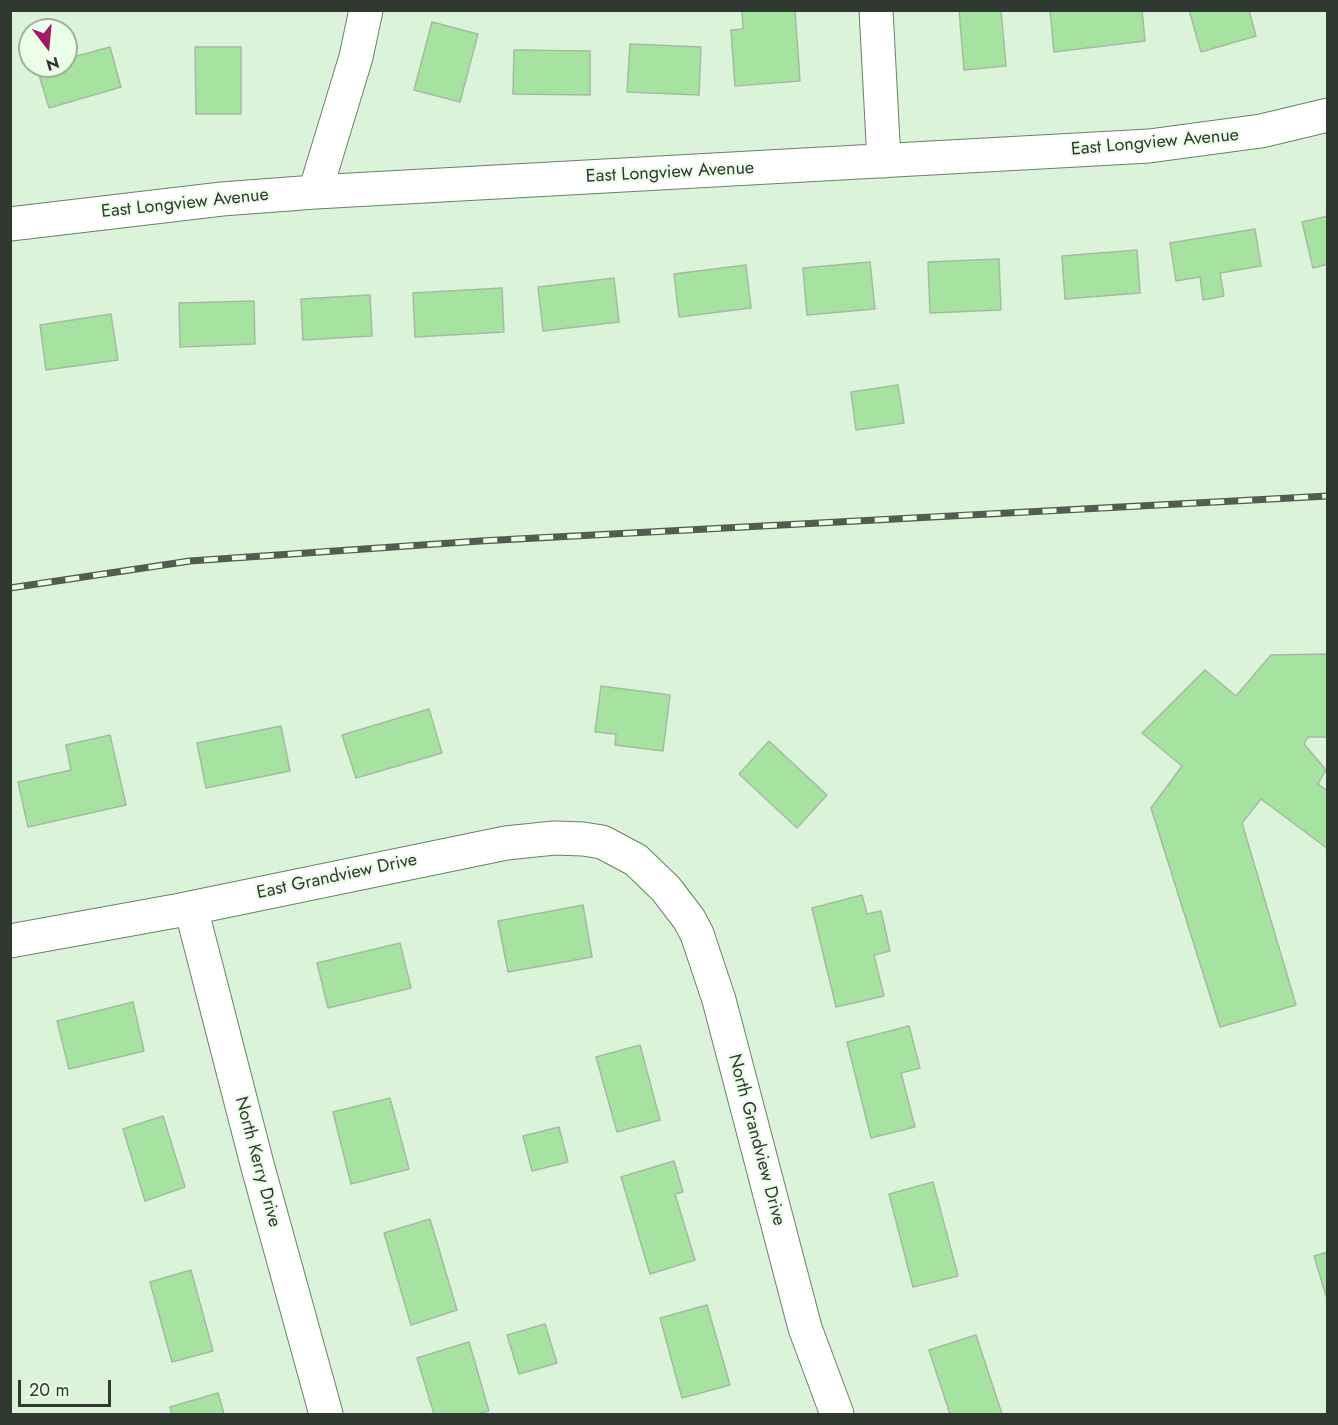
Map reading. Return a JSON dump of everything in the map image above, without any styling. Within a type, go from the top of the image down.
[{"type":"street","points":[[315,192],[356,57],[366,10]]},
{"type":"street","points":[[876,10],[885,161]]},
{"type":"street","name":"East Longview Avenue","points":[[10,224],[222,199],[315,192],[1149,146],[1261,131],[1328,115]]},
{"type":"street","name":"East Grandview Drive","points":[[10,941],[191,908],[506,843],[554,838],[602,842],[636,860],[654,877]]},
{"type":"street","name":"North Grandview Drive","points":[[654,877],[680,905],[697,934],[708,965],[805,1328],[837,1414]]},
{"type":"street","name":"North Kerry Drive","points":[[191,908],[257,1164],[326,1414]]},
{"type":"building","points":[[742,10],[795,10],[800,81],[735,86],[731,30],[743,29]]},
{"type":"building","points":[[959,10],[1001,10],[1006,66],[964,70]]},
{"type":"building","points":[[1050,10],[1142,10],[1145,41],[1054,52]]},
{"type":"building","points":[[1189,10],[1249,10],[1256,36],[1201,52]]},
{"type":"building","points":[[432,22],[478,34],[460,102],[414,90]]},
{"type":"building","points":[[630,44],[701,47],[699,95],[627,92]]},
{"type":"building","points":[[110,47],[121,87],[49,108],[40,78],[78,78],[78,56]]},
{"type":"building","points":[[195,47],[241,47],[241,114],[196,114]]},
{"type":"building","points":[[514,50],[590,51],[590,95],[513,94]]},
{"type":"building","points":[[1328,216],[1328,264],[1313,268],[1302,222]]},
{"type":"building","points":[[1255,229],[1261,266],[1220,273],[1224,296],[1203,300],[1200,277],[1176,281],[1170,243]]},
{"type":"building","points":[[1137,250],[1140,293],[1065,299],[1062,256]]},
{"type":"building","points":[[999,259],[1001,310],[930,313],[928,262]]},
{"type":"building","points":[[870,262],[875,309],[807,315],[803,268]]},
{"type":"building","points":[[746,265],[751,308],[679,317],[674,274]]},
{"type":"building","points":[[614,278],[619,322],[543,331],[538,287]]},
{"type":"building","points":[[502,288],[504,332],[415,337],[413,293]]},
{"type":"building","points":[[370,295],[372,336],[303,340],[301,299]]},
{"type":"building","points":[[254,301],[255,344],[180,347],[179,303]]},
{"type":"building","points":[[111,314],[118,360],[46,370],[40,325]]},
{"type":"building","points":[[898,385],[904,423],[856,430],[851,392]]},
{"type":"building","points":[[1328,654],[1328,737],[1308,737],[1304,744],[1326,770],[1318,784],[1328,791],[1328,849],[1261,799],[1242,823],[1296,1005],[1220,1027],[1151,808],[1182,766],[1142,733],[1205,670],[1236,696],[1271,655]]},
{"type":"building","points":[[601,686],[670,695],[663,751],[615,745],[616,734],[595,732]]},
{"type":"building","points":[[429,709],[442,753],[356,778],[342,735]]},
{"type":"building","points":[[281,726],[290,771],[206,788],[197,743]]},
{"type":"building","points":[[110,735],[126,805],[28,827],[18,782],[71,770],[66,745]]},
{"type":"building","points":[[769,741],[827,795],[797,828],[739,774]]},
{"type":"building","points":[[862,895],[867,914],[881,911],[890,951],[874,955],[884,996],[836,1007],[812,908]]},
{"type":"building","points":[[583,905],[592,957],[508,972],[498,921]]},
{"type":"building","points":[[400,943],[411,988],[328,1008],[317,963]]},
{"type":"building","points":[[133,1002],[144,1051],[69,1069],[57,1021]]},
{"type":"building","points":[[909,1026],[920,1068],[901,1073],[915,1127],[871,1138],[847,1042]]},
{"type":"building","points":[[640,1045],[660,1120],[617,1132],[596,1057]]},
{"type":"building","points":[[390,1098],[409,1169],[351,1184],[333,1112]]},
{"type":"building","points":[[163,1116],[185,1187],[145,1201],[123,1129]]},
{"type":"building","points":[[559,1127],[568,1162],[532,1171],[523,1136]]},
{"type":"building","points":[[674,1161],[683,1192],[675,1194],[695,1260],[650,1274],[621,1177]]},
{"type":"building","points":[[933,1182],[958,1276],[913,1287],[889,1194]]},
{"type":"building","points":[[430,1219],[457,1310],[411,1325],[384,1233]]},
{"type":"building","points":[[1328,1252],[1328,1299],[1327,1299],[1314,1256]]},
{"type":"building","points":[[191,1270],[213,1351],[172,1362],[150,1282]]},
{"type":"building","points":[[707,1305],[730,1385],[682,1398],[660,1318]]},
{"type":"building","points":[[545,1324],[557,1363],[519,1374],[507,1335]]},
{"type":"building","points":[[976,1335],[1002,1414],[950,1414],[929,1350]]},
{"type":"building","points":[[469,1342],[489,1411],[476,1414],[434,1414],[417,1358]]},
{"type":"building","points":[[218,1393],[224,1414],[172,1414],[170,1407]]},
{"type":"railway","points":[[10,588],[190,561],[480,541],[1328,496]]}]
